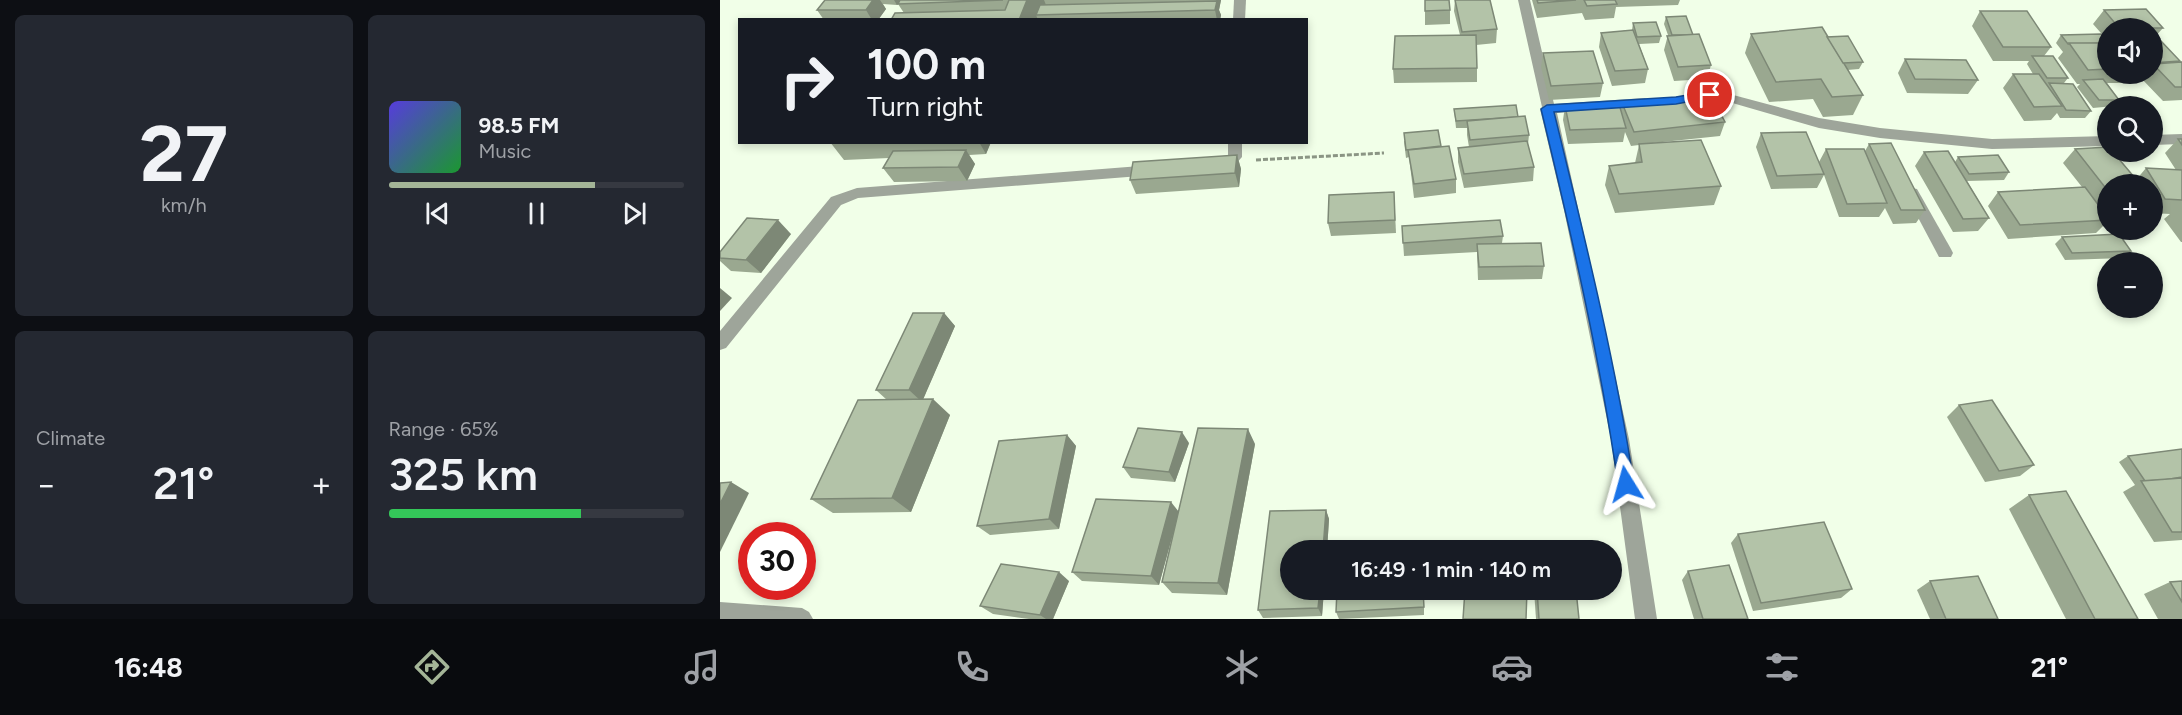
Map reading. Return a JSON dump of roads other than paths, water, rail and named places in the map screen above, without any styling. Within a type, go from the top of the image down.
[{"type":"street","points":[[1239,18],[1240,0]]},
{"type":"street","points":[[1524,0],[1547,109],[1572,210],[1620,439],[1646,619]]},
{"type":"street","points":[[1676,100],[1710,95],[1722,96],[1819,123],[1880,133],[1992,144],[2097,141]]},
{"type":"street","points":[[1547,109],[1657,101]]},
{"type":"street","points":[[1880,133],[1890,153]]},
{"type":"street","points":[[2163,140],[2182,139]]},
{"type":"street","points":[[1202,167],[1226,165],[1235,157],[1235,144]]},
{"type":"street","points":[[720,343],[836,201],[846,196],[857,193],[1166,170]]},
{"type":"street","points":[[1907,183],[1945,253]]},
{"type":"street","points":[[720,612],[802,619]]}]
